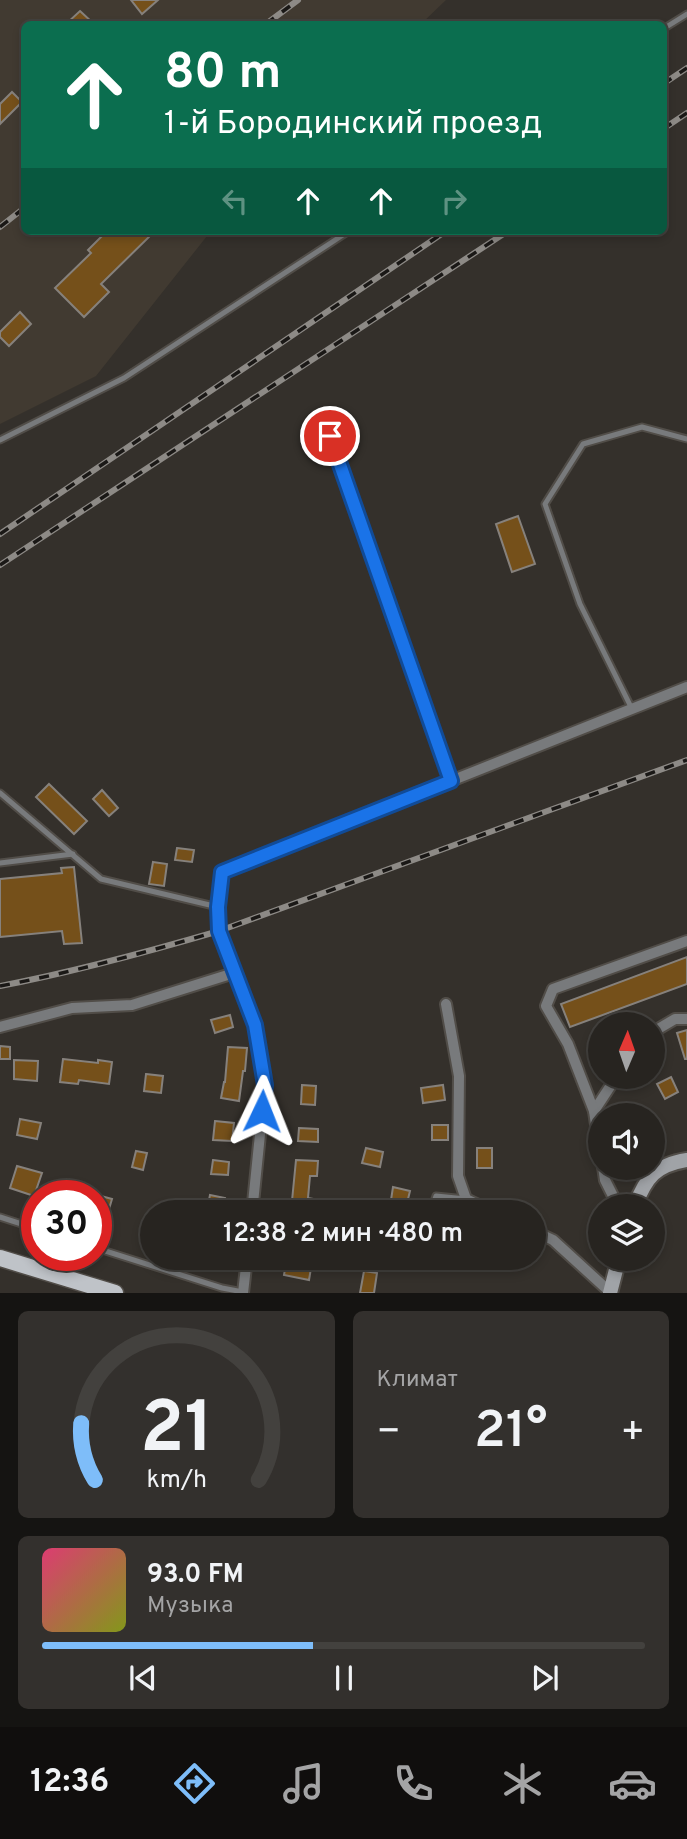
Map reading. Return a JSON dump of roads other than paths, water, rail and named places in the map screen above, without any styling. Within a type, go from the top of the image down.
[{"type":"main road","points":[[0,1258],[115,1293]]},
{"type":"street","points":[[253,1200],[265,1085],[255,1025],[220,938],[218,907],[222,872],[687,687]]},
{"type":"street","points":[[591,1103],[568,1044],[546,1006],[553,989],[687,941]]},
{"type":"street","points":[[0,1027],[72,1008],[132,1005],[234,973]]},
{"type":"street","points":[[446,1004],[459,1076],[458,1176],[466,1199]]},
{"type":"street","points":[[665,1025],[675,1019],[687,1019]]},
{"type":"street","points":[[640,1194],[655,1171],[671,1163],[687,1160]]},
{"type":"street","points":[[546,1237],[553,1240],[610,1293],[616,1271]]},
{"type":"street","points":[[244,1293],[246,1270]]},
{"type":"lane","points":[[667,26],[687,14]]},
{"type":"lane","points":[[0,440],[124,378],[343,235]]},
{"type":"lane","points":[[632,709],[580,604],[545,503],[583,444],[642,427],[687,439]]},
{"type":"lane","points":[[330,436],[451,781]]},
{"type":"lane","points":[[0,793],[102,879],[218,907]]},
{"type":"lane","points":[[0,863],[72,854]]},
{"type":"lane","points":[[435,1200],[436,1196],[466,1199]]},
{"type":"lane","points":[[0,1217],[21,1224]]},
{"type":"lane","points":[[112,1253],[244,1293]]},
{"type":"railway","points":[[270,21],[298,0]]},
{"type":"railway","points":[[667,81],[687,68]]},
{"type":"railway","points":[[667,126],[687,113]]},
{"type":"railway","points":[[0,227],[21,210]]},
{"type":"railway","points":[[0,534],[440,235]]},
{"type":"railway","points":[[0,565],[502,235]]},
{"type":"railway","points":[[0,986],[110,961],[219,931],[687,760]]}]
